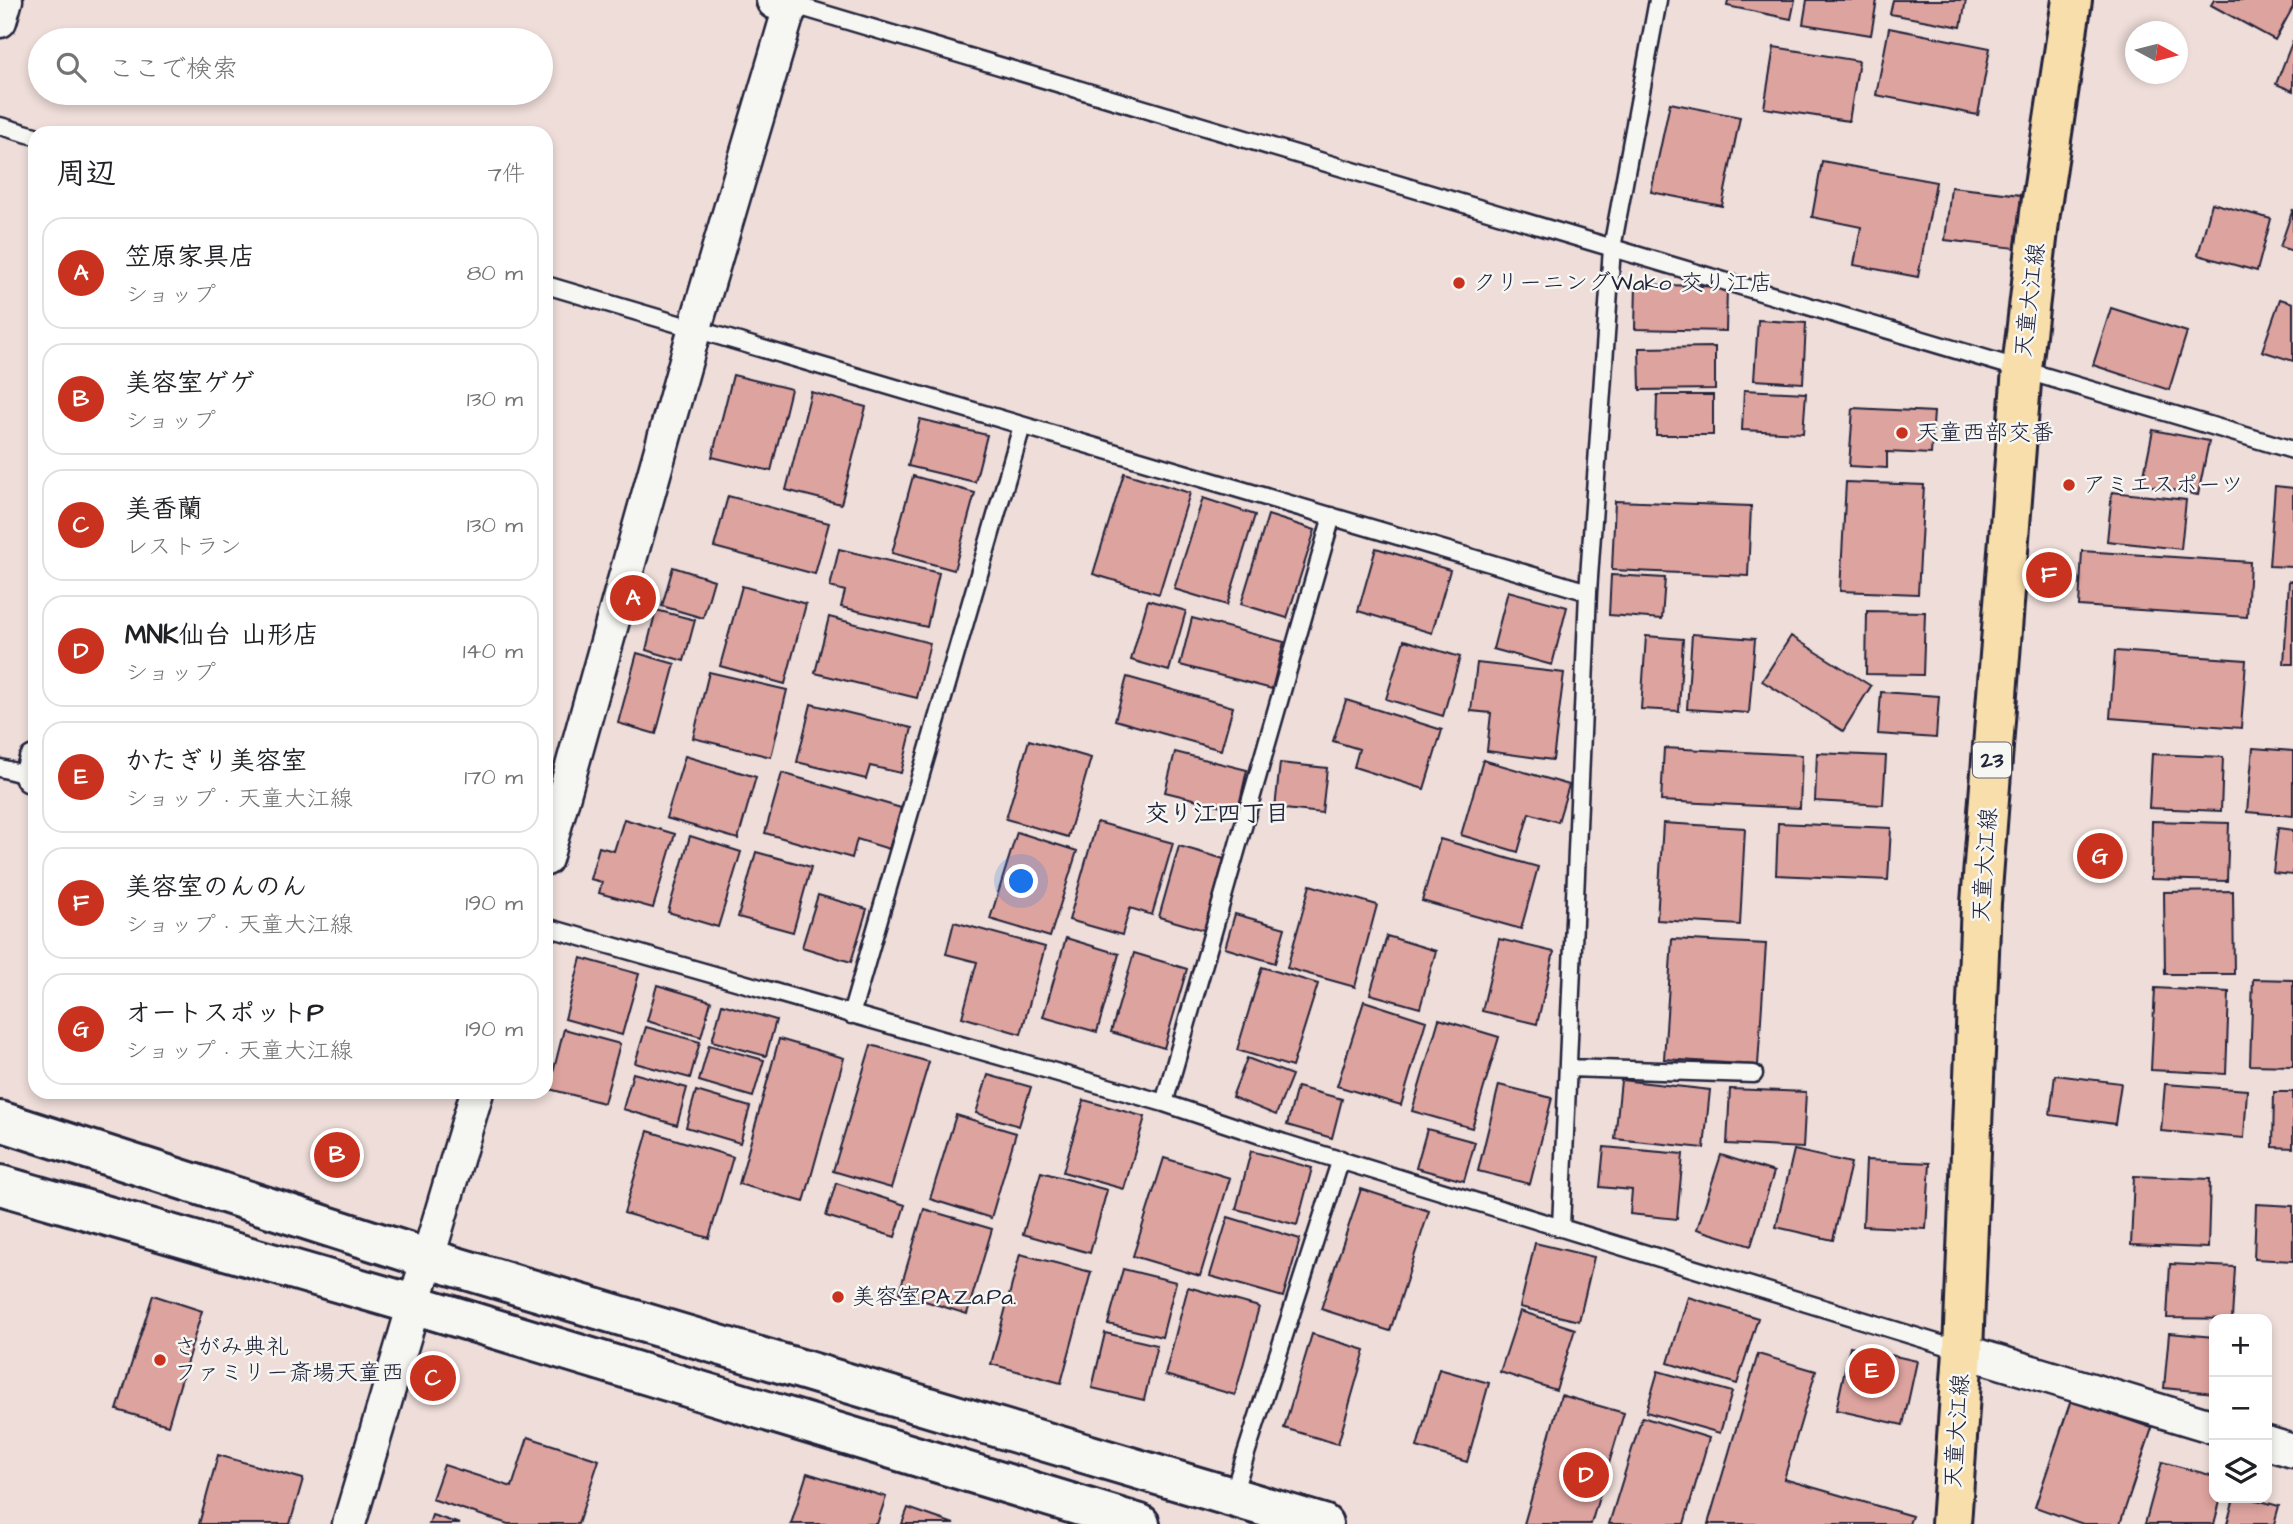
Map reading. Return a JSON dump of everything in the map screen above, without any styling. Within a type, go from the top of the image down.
[{"type":"main road","name":"天童大江線","points":[[1951,1524],[1963,1351],[1981,903],[2022,369],[2040,213],[2072,0]]},
{"type":"street","points":[[0,20],[6,0]]},
{"type":"street","points":[[553,834],[786,1]]},
{"type":"street","points":[[349,1524],[475,1099]]},
{"type":"street","points":[[0,1121],[426,1258],[1323,1524]]},
{"type":"street","points":[[0,1185],[413,1304],[1140,1524]]},
{"type":"street","points":[[1963,1351],[2209,1425]]},
{"type":"street","points":[[2272,1445],[2293,1451]]},
{"type":"lane","points":[[1562,1227],[1588,592],[1612,248],[1658,0]]},
{"type":"lane","points":[[786,1],[2293,450]]},
{"type":"lane","points":[[0,126],[28,134]]},
{"type":"lane","points":[[553,287],[1588,592]]},
{"type":"lane","points":[[851,1015],[1022,426]]},
{"type":"lane","points":[[1164,1103],[1332,516]]},
{"type":"lane","points":[[0,768],[28,771]]},
{"type":"lane","points":[[553,929],[1164,1103],[1963,1351]]},
{"type":"lane","points":[[1568,1068],[1754,1074]]},
{"type":"lane","points":[[1232,1497],[1340,1159]]},
{"type":"building","points":[[1728,0],[1795,0],[1791,19],[1727,6]]},
{"type":"building","points":[[1807,0],[1877,0],[1871,35],[1803,24]]},
{"type":"building","points":[[1893,0],[1966,0],[1961,27],[1890,14]]},
{"type":"building","points":[[2214,0],[2293,0],[2293,7],[2275,40],[2211,5]]},
{"type":"building","points":[[1889,28],[1990,48],[1978,115],[1876,95]]},
{"type":"building","points":[[2293,40],[2293,91],[2276,84]]},
{"type":"building","points":[[1774,47],[1859,61],[1849,121],[1764,108]]},
{"type":"building","points":[[1670,103],[1740,117],[1722,206],[1651,192]]},
{"type":"building","points":[[1822,161],[1936,182],[1918,277],[1854,265],[1861,227],[1812,217]]},
{"type":"building","points":[[1951,187],[2021,195],[2015,248],[1945,240]]},
{"type":"building","points":[[2212,203],[2271,219],[2257,271],[2198,255]]},
{"type":"building","points":[[2293,209],[2293,251],[2280,247]]},
{"type":"building","points":[[1636,284],[1727,287],[1726,331],[1635,329]]},
{"type":"building","points":[[2280,299],[2293,303],[2293,361],[2262,351]]},
{"type":"building","points":[[2111,308],[2187,332],[2169,390],[2093,365]]},
{"type":"building","points":[[1758,320],[1806,323],[1803,383],[1754,380]]},
{"type":"building","points":[[1715,347],[1715,389],[1640,390],[1639,348]]},
{"type":"building","points":[[733,375],[791,389],[771,471],[712,457]]},
{"type":"building","points":[[1744,390],[1806,393],[1803,433],[1742,430]]},
{"type":"building","points":[[811,392],[866,407],[841,504],[786,490]]},
{"type":"building","points":[[1657,395],[1713,395],[1713,435],[1656,435]]},
{"type":"building","points":[[1853,408],[1934,412],[1931,454],[1887,452],[1887,468],[1849,466]]},
{"type":"building","points":[[920,419],[987,435],[975,482],[908,466]]},
{"type":"building","points":[[2153,430],[2209,441],[2198,495],[2142,484]]},
{"type":"building","points":[[1124,473],[1190,493],[1159,594],[1093,574]]},
{"type":"building","points":[[913,476],[975,493],[954,570],[892,553]]},
{"type":"building","points":[[1846,482],[1924,485],[1918,594],[1840,591]]},
{"type":"building","points":[[2275,486],[2293,488],[2293,567],[2269,566]]},
{"type":"building","points":[[2112,492],[2186,500],[2181,549],[2107,541]]},
{"type":"building","points":[[728,496],[829,523],[815,574],[714,547]]},
{"type":"building","points":[[1203,498],[1255,515],[1227,605],[1174,589]]},
{"type":"building","points":[[1615,501],[1751,506],[1748,576],[1612,570]]},
{"type":"building","points":[[1268,515],[1315,530],[1287,618],[1241,604]]},
{"type":"building","points":[[1376,548],[1450,570],[1432,633],[1358,611]]},
{"type":"building","points":[[839,549],[939,573],[927,627],[841,607],[845,591],[830,587]]},
{"type":"building","points":[[2082,551],[2250,562],[2247,617],[2079,606]]},
{"type":"building","points":[[673,567],[714,580],[703,618],[662,606]]},
{"type":"building","points":[[1611,575],[1665,578],[1662,619],[1609,615]]},
{"type":"building","points":[[2289,581],[2293,581],[2293,664],[2284,664]]},
{"type":"building","points":[[742,586],[806,604],[785,684],[720,666]]},
{"type":"building","points":[[1508,591],[1567,607],[1552,665],[1493,649]]},
{"type":"building","points":[[1148,600],[1186,611],[1169,671],[1131,660]]},
{"type":"building","points":[[656,610],[695,620],[684,661],[646,650]]},
{"type":"building","points":[[1867,611],[1925,612],[1923,675],[1866,674]]},
{"type":"building","points":[[829,617],[930,643],[917,698],[815,673]]},
{"type":"building","points":[[1192,618],[1284,642],[1272,689],[1180,665]]},
{"type":"building","points":[[1692,634],[1755,639],[1749,713],[1687,709]]},
{"type":"building","points":[[1646,636],[1683,639],[1679,711],[1641,709]]},
{"type":"building","points":[[1791,636],[1871,686],[1843,731],[1762,681]]},
{"type":"building","points":[[1404,640],[1460,657],[1443,716],[1386,699]]},
{"type":"building","points":[[2115,651],[2246,660],[2241,728],[2110,718]]},
{"type":"building","points":[[637,653],[675,664],[656,734],[618,723]]},
{"type":"building","points":[[1477,663],[1564,673],[1553,760],[1487,751],[1491,713],[1471,711]]},
{"type":"building","points":[[709,672],[787,690],[771,757],[693,738]]},
{"type":"building","points":[[1127,677],[1233,707],[1221,750],[1115,720]]},
{"type":"building","points":[[1881,692],[1939,696],[1936,738],[1878,734]]},
{"type":"building","points":[[1346,700],[1442,730],[1424,789],[1354,767],[1359,749],[1333,741]]},
{"type":"building","points":[[811,704],[912,728],[901,773],[870,766],[866,779],[797,762]]},
{"type":"building","points":[[1029,740],[1091,758],[1068,837],[1006,819]]},
{"type":"building","points":[[1664,748],[1802,755],[1800,808],[1661,801]]},
{"type":"building","points":[[2253,748],[2293,751],[2293,816],[2247,812]]},
{"type":"building","points":[[1175,752],[1247,770],[1238,810],[1165,792]]},
{"type":"building","points":[[1817,753],[1886,756],[1883,805],[1815,801]]},
{"type":"building","points":[[2152,754],[2223,757],[2221,811],[2149,808]]},
{"type":"building","points":[[685,756],[756,777],[738,839],[666,818]]},
{"type":"building","points":[[1483,760],[1569,785],[1558,822],[1529,813],[1518,852],[1461,835]]},
{"type":"building","points":[[1280,763],[1327,768],[1322,813],[1275,808]]},
{"type":"building","points":[[782,773],[901,808],[889,849],[857,839],[852,858],[765,833]]},
{"type":"building","points":[[624,819],[675,834],[653,908],[599,893],[602,882],[590,879],[599,847],[614,851]]},
{"type":"building","points":[[2152,821],[2229,823],[2227,881],[2151,879]]},
{"type":"building","points":[[1097,822],[1173,843],[1152,915],[1130,908],[1122,935],[1069,920]]},
{"type":"building","points":[[1663,823],[1745,828],[1740,925],[1657,920]]},
{"type":"building","points":[[1778,823],[1891,828],[1888,880],[1776,875]]},
{"type":"building","points":[[2278,828],[2293,830],[2293,875],[2273,873]]},
{"type":"building","points":[[1017,832],[1077,851],[1050,937],[990,919]]},
{"type":"building","points":[[690,836],[741,852],[718,927],[668,912]]},
{"type":"building","points":[[1440,839],[1538,867],[1521,929],[1422,901]]},
{"type":"building","points":[[1179,846],[1224,859],[1204,930],[1159,917]]},
{"type":"building","points":[[756,852],[811,867],[793,932],[738,917]]},
{"type":"building","points":[[1310,885],[1377,905],[1355,987],[1287,968]]},
{"type":"building","points":[[2233,891],[2234,974],[2165,974],[2164,892]]},
{"type":"building","points":[[818,895],[867,909],[851,962],[802,947]]},
{"type":"building","points":[[1235,914],[1285,928],[1275,963],[1225,948]]},
{"type":"building","points":[[954,922],[1045,947],[1021,1034],[962,1017],[977,962],[946,954]]},
{"type":"building","points":[[1387,936],[1436,951],[1420,1008],[1370,994]]},
{"type":"building","points":[[1066,938],[1119,954],[1097,1032],[1043,1017]]},
{"type":"building","points":[[1499,939],[1554,952],[1537,1024],[1482,1011]]},
{"type":"building","points":[[1672,939],[1766,944],[1758,1065],[1664,1059]]},
{"type":"building","points":[[1134,953],[1187,969],[1164,1048],[1111,1032]]},
{"type":"building","points":[[581,958],[639,974],[622,1035],[565,1019]]},
{"type":"building","points":[[1262,967],[1318,984],[1292,1067],[1237,1050]]},
{"type":"building","points":[[2253,979],[2293,980],[2293,1066],[2250,1065]]},
{"type":"building","points":[[657,985],[711,1001],[701,1037],[647,1021]]},
{"type":"building","points":[[2155,988],[2229,992],[2226,1074],[2151,1070]]},
{"type":"building","points":[[1364,1001],[1426,1021],[1401,1105],[1337,1086]]},
{"type":"building","points":[[722,1004],[776,1020],[766,1056],[712,1041]]},
{"type":"building","points":[[1439,1019],[1499,1037],[1472,1128],[1412,1111]]},
{"type":"building","points":[[646,1027],[700,1042],[690,1078],[635,1063]]},
{"type":"building","points":[[564,1029],[620,1044],[604,1103],[553,1090],[553,1073]]},
{"type":"building","points":[[779,1039],[844,1058],[804,1202],[739,1184]]},
{"type":"building","points":[[709,1045],[764,1060],[753,1097],[699,1081]]},
{"type":"building","points":[[871,1045],[929,1062],[891,1188],[833,1171]]},
{"type":"building","points":[[1247,1058],[1292,1075],[1276,1115],[1232,1097]]},
{"type":"building","points":[[633,1073],[687,1088],[677,1125],[623,1109]]},
{"type":"building","points":[[988,1075],[1031,1087],[1019,1126],[976,1113]]},
{"type":"building","points":[[2055,1075],[2121,1083],[2115,1124],[2050,1115]]},
{"type":"building","points":[[1621,1080],[1710,1090],[1704,1148],[1615,1139]]},
{"type":"building","points":[[2165,1084],[2247,1090],[2244,1138],[2161,1131]]},
{"type":"building","points":[[1499,1085],[1552,1098],[1530,1184],[1478,1171]]},
{"type":"building","points":[[1297,1087],[1342,1099],[1332,1138],[1287,1125]]},
{"type":"building","points":[[1730,1089],[1806,1092],[1803,1148],[1727,1144]]},
{"type":"building","points":[[696,1091],[750,1107],[740,1143],[686,1127]]},
{"type":"building","points":[[2274,1092],[2293,1092],[2293,1148],[2273,1147]]},
{"type":"building","points":[[1084,1100],[1145,1117],[1124,1189],[1063,1172]]},
{"type":"building","points":[[956,1115],[1016,1133],[991,1218],[930,1199]]},
{"type":"building","points":[[1427,1129],[1475,1142],[1464,1181],[1416,1168]]},
{"type":"building","points":[[648,1131],[733,1157],[709,1238],[624,1213]]},
{"type":"building","points":[[1604,1147],[1683,1154],[1677,1219],[1630,1214],[1632,1190],[1600,1187]]},
{"type":"building","points":[[1794,1150],[1851,1163],[1833,1240],[1776,1227]]},
{"type":"building","points":[[1251,1151],[1312,1168],[1297,1225],[1236,1209]]},
{"type":"building","points":[[1721,1155],[1774,1172],[1751,1246],[1697,1229]]},
{"type":"building","points":[[1164,1158],[1230,1178],[1200,1276],[1133,1256]]},
{"type":"building","points":[[1866,1160],[1930,1163],[1926,1229],[1863,1226]]},
{"type":"building","points":[[1041,1172],[1107,1190],[1090,1253],[1023,1234]]},
{"type":"building","points":[[2134,1176],[2210,1179],[2208,1248],[2131,1245]]},
{"type":"building","points":[[836,1183],[905,1205],[895,1237],[826,1216]]},
{"type":"building","points":[[1361,1189],[1429,1211],[1390,1331],[1321,1309]]},
{"type":"building","points":[[2256,1204],[2293,1206],[2293,1261],[2254,1259]]},
{"type":"building","points":[[924,1209],[992,1229],[967,1314],[899,1293]]},
{"type":"building","points":[[1228,1217],[1300,1239],[1283,1297],[1210,1276]]},
{"type":"building","points":[[1535,1243],[1594,1257],[1579,1321],[1520,1307]]},
{"type":"building","points":[[1020,1254],[1091,1272],[1061,1383],[991,1364]]},
{"type":"building","points":[[2170,1264],[2235,1267],[2232,1314],[2209,1314],[2209,1319],[2167,1318]]},
{"type":"building","points":[[1123,1269],[1176,1282],[1162,1337],[1108,1324]]},
{"type":"building","points":[[1188,1287],[1259,1307],[1235,1395],[1165,1375]]},
{"type":"building","name":"さがみ典礼 ファミリー斎場天童西","points":[[153,1295],[202,1311],[168,1425],[117,1410]]},
{"type":"building","points":[[1688,1297],[1758,1318],[1737,1384],[1668,1363]]},
{"type":"building","points":[[1520,1311],[1575,1329],[1556,1390],[1500,1372]]},
{"type":"building","points":[[1105,1333],[1157,1345],[1144,1400],[1092,1388]]},
{"type":"building","points":[[2169,1333],[2209,1337],[2209,1392],[2164,1388]]},
{"type":"building","points":[[1312,1334],[1365,1350],[1338,1444],[1284,1428]]},
{"type":"building","points":[[1850,1346],[1917,1361],[1903,1425],[1836,1410]]},
{"type":"building","points":[[1758,1354],[1816,1371],[1784,1479],[1912,1516],[1909,1524],[1708,1524]]},
{"type":"building","points":[[1439,1369],[1489,1383],[1467,1462],[1417,1447]]},
{"type":"building","points":[[1658,1371],[1732,1392],[1720,1433],[1646,1412]]},
{"type":"building","points":[[1561,1395],[1624,1413],[1591,1524],[1524,1524]]},
{"type":"building","points":[[2071,1400],[2152,1428],[2120,1524],[2083,1524],[2035,1507]]},
{"type":"building","points":[[1642,1417],[1709,1438],[1684,1524],[1609,1524]]},
{"type":"building","points":[[528,1437],[599,1460],[578,1524],[508,1524],[432,1499],[444,1465],[512,1487]]},
{"type":"building","points":[[218,1455],[303,1479],[290,1524],[199,1524]]},
{"type":"building","points":[[2162,1462],[2209,1475],[2209,1503],[2220,1503],[2214,1524],[2145,1524]]},
{"type":"building","points":[[807,1473],[886,1497],[877,1524],[791,1524]]},
{"type":"building","points":[[2233,1503],[2268,1503],[2279,1506],[2274,1524],[2227,1524]]},
{"type":"building","points":[[908,1508],[954,1524],[902,1524]]},
{"type":"building","points":[[432,1515],[460,1524],[429,1524]]},
{"type":"place","name":"クリーニングWako 交り江店","points":[[1459,283]]},
{"type":"place","name":"天童西部交番","points":[[1902,433]]},
{"type":"place","name":"アミエスポーツ","points":[[2069,485]]},
{"type":"place","name":"美容室のんのん","points":[[2049,575]]},
{"type":"place","name":"笠原家具店","points":[[633,598]]},
{"type":"place","name":"オートスポットP","points":[[2100,856]]},
{"type":"place","name":"美容室ゲゲ","points":[[337,1155]]},
{"type":"place","name":"美容室PA.Za.Pa.","points":[[838,1297]]},
{"type":"place","name":"さがみ典礼 ファミリー斎場天童西","points":[[160,1360]]},
{"type":"place","name":"かたぎり美容室","points":[[1872,1371]]},
{"type":"place","name":"美香蘭","points":[[433,1378]]},
{"type":"place","name":"MNK仙台 山形店","points":[[1586,1475]]},
{"type":"district","name":"交り江四丁目","points":[[1217,814]]}]
